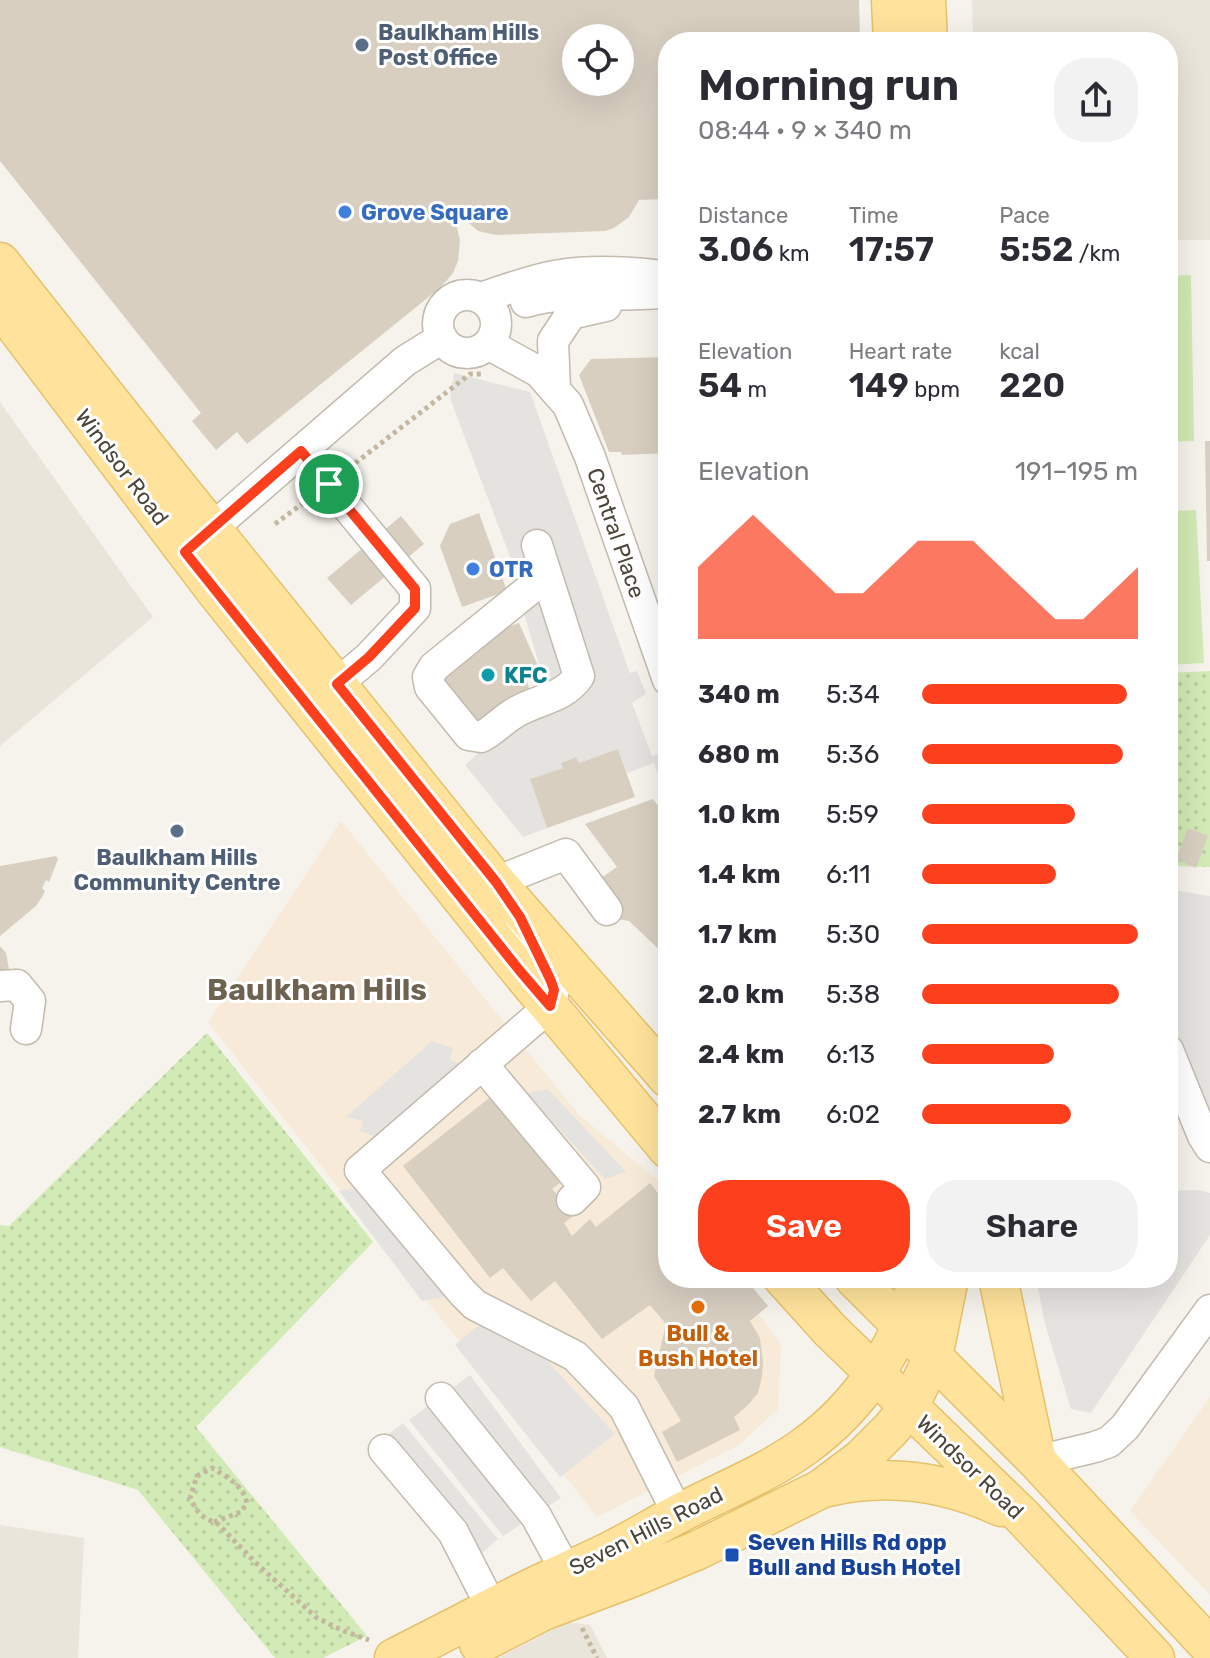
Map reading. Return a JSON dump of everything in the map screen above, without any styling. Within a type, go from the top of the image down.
[{"type":"main road","points":[[891,0],[893,32]]},
{"type":"main road","points":[[926,0],[928,32]]},
{"type":"main road","name":"Windsor Road","points":[[0,262],[199,540],[520,971],[658,1137]]},
{"type":"main road","name":"Windsor Road","points":[[0,306],[199,540],[337,684],[496,882],[658,1067]]},
{"type":"main road","name":"Windsor Road","points":[[792,1288],[830,1330],[1022,1516],[1155,1658]]},
{"type":"main road","points":[[864,1288],[1037,1461],[1210,1647]]},
{"type":"main road","name":"Seven Hills Road","points":[[384,1650],[492,1608],[613,1550],[767,1471],[806,1446],[858,1396],[875,1373],[902,1326],[916,1288]]},
{"type":"main road","name":"Seven Hills Road","points":[[452,1658],[543,1611],[698,1550],[821,1489],[861,1459],[909,1407],[933,1357],[947,1288]]},
{"type":"main road","points":[[1000,1288],[1037,1461]]},
{"type":"main road","points":[[821,1489],[855,1481],[910,1480],[956,1488],[1022,1516]]},
{"type":"street","points":[[487,305],[658,288]]},
{"type":"street","name":"Central Place","points":[[555,390],[553,341],[571,314],[658,289]]},
{"type":"street","points":[[471,295],[487,305],[496,322],[488,344],[477,351],[459,352],[450,348],[442,338],[439,314],[451,299],[461,296],[471,295]]},
{"type":"street","points":[[199,540],[405,361],[442,338]]},
{"type":"street","name":"Central Place","points":[[488,344],[539,372],[568,405],[590,457],[658,651]]},
{"type":"street","points":[[301,451],[415,589],[415,608],[369,657],[337,684]]},
{"type":"street","points":[[537,545],[579,676],[563,693],[516,711],[488,734],[481,737],[469,735],[430,687],[428,677],[434,667],[546,576]]},
{"type":"street","points":[[607,910],[566,854],[496,882],[520,917],[551,981],[554,990],[550,1006],[360,1170],[475,1305],[575,1356],[624,1407],[678,1514]]},
{"type":"street","points":[[0,986],[17,985],[30,1001],[26,1029]]},
{"type":"street","points":[[482,1064],[585,1187],[572,1200]]},
{"type":"street","points":[[1178,1075],[1210,1147]]},
{"type":"street","points":[[1037,1461],[1109,1442],[1125,1427],[1210,1310]]},
{"type":"street","points":[[441,1398],[536,1516],[566,1571]]},
{"type":"street","points":[[384,1450],[453,1532],[492,1608]]},
{"type":"path","points":[[275,524],[470,374],[493,374]]},
{"type":"path","points":[[214,1522],[241,1512],[247,1503],[245,1495],[232,1479],[212,1468],[197,1476],[190,1498],[199,1516],[218,1524],[317,1618],[384,1650]]},
{"type":"path","points":[[579,1623],[597,1658]]},
{"type":"shaded area","points":[[972,0],[1210,0],[1210,240],[1178,240],[1178,32],[973,32]]},
{"type":"shaded area","points":[[454,373],[530,392],[630,673],[637,671],[646,694],[632,703],[652,756],[658,754],[658,774],[654,763],[627,773],[618,749],[579,763],[576,757],[561,763],[563,768],[530,779],[547,828],[523,837],[465,765],[514,720],[551,705],[523,610],[521,586],[450,398]]},
{"type":"shaded area","points":[[0,402],[153,617],[0,746]]},
{"type":"shaded area","points":[[341,821],[579,1115],[658,1180],[658,1288],[739,1288],[781,1344],[778,1409],[739,1445],[597,1517],[208,1022]]},
{"type":"shaded area","points":[[1178,891],[1210,896],[1210,1117],[1178,1035]]},
{"type":"shaded area","points":[[432,1041],[453,1048],[450,1060],[468,1066],[382,1139],[360,1131],[363,1121],[346,1117]]},
{"type":"shaded area","points":[[548,1089],[626,1172],[605,1179],[526,1093]]},
{"type":"shaded area","points":[[360,1187],[448,1296],[422,1301],[339,1191]]},
{"type":"shaded area","points":[[1178,1191],[1210,1193],[1210,1235],[1178,1283]]},
{"type":"shaded area","points":[[1038,1288],[1175,1288],[1091,1413],[1071,1409],[1045,1324]]},
{"type":"shaded area","points":[[485,1320],[540,1353],[615,1434],[560,1477],[455,1345]]},
{"type":"shaded area","points":[[470,1375],[561,1498],[503,1536],[409,1420]]},
{"type":"shaded area","points":[[1210,1397],[1210,1595],[1130,1511]]},
{"type":"shaded area","points":[[403,1423],[498,1539],[482,1553],[386,1436]]},
{"type":"shaded area","points":[[0,1525],[84,1538],[78,1658],[0,1658]]},
{"type":"shaded area","points":[[567,1622],[590,1625],[607,1658],[498,1658]]},
{"type":"green space","points":[[1191,275],[1194,441],[1178,442],[1178,276]]},
{"type":"green space","points":[[1196,510],[1204,663],[1178,664],[1178,511]]},
{"type":"green space","points":[[1210,671],[1210,867],[1178,866],[1178,673]]},
{"type":"green space","points":[[207,1033],[373,1242],[196,1427],[367,1636],[323,1658],[275,1658],[138,1490],[0,1447],[0,1225],[9,1226]]},
{"type":"building","name":"Grove Square","points":[[0,0],[859,0],[860,32],[658,32],[658,199],[639,200],[629,217],[605,231],[496,235],[478,231],[464,219],[456,224],[460,240],[458,261],[441,287],[247,444],[237,432],[216,450],[192,421],[201,413],[0,161]]},
{"type":"building","points":[[658,357],[658,453],[622,455],[621,452],[609,452],[579,375],[591,359]]},
{"type":"building","points":[[1205,441],[1210,441],[1210,561],[1207,561]]},
{"type":"building","name":"OTR","points":[[479,513],[507,591],[462,607],[440,546],[450,524]]},
{"type":"building","points":[[401,516],[424,544],[351,605],[327,578]]},
{"type":"building","name":"KFC","points":[[519,623],[541,673],[526,677],[530,692],[477,726],[436,680],[498,630]]},
{"type":"building","points":[[618,749],[635,797],[547,828],[530,779],[563,768],[561,763],[576,757],[579,763]]},
{"type":"building","points":[[653,799],[658,806],[658,949],[629,921],[617,919],[598,880],[617,867],[585,824]]},
{"type":"building","points":[[1188,828],[1208,836],[1196,868],[1178,860]]},
{"type":"building","points":[[56,856],[58,859],[49,882],[46,880],[42,888],[45,891],[36,906],[0,936],[0,866]]},
{"type":"building","points":[[0,946],[6,953],[13,990],[0,992]]},
{"type":"building","points":[[493,1095],[568,1177],[552,1189],[574,1215],[564,1223],[572,1236],[590,1219],[596,1227],[650,1183],[658,1193],[658,1288],[753,1288],[768,1306],[750,1321],[760,1338],[762,1376],[758,1393],[734,1417],[740,1430],[677,1462],[662,1432],[681,1421],[654,1376],[666,1324],[650,1305],[602,1339],[555,1281],[531,1301],[503,1268],[490,1278],[403,1166]]},
{"type":"place","name":"Baulkham Hills Post Office","points":[[362,45]]},
{"type":"place","name":"Grove Square","points":[[345,212]]},
{"type":"place","name":"OTR","points":[[473,569]]},
{"type":"place","name":"KFC","points":[[488,675]]},
{"type":"place","name":"Baulkham Hills Community Centre","points":[[177,831]]},
{"type":"place","name":"Bull & Bush Hotel","points":[[698,1307]]},
{"type":"place","name":"Seven Hills Rd opp Bull and Bush Hotel","points":[[732,1555]]},
{"type":"district","name":"Baulkham Hills","points":[[317,990]]},
{"type":"route","points":[[301,451],[329,484],[411,583],[416,598],[415,608],[369,657],[337,684],[496,882],[520,917],[551,981],[554,990],[550,1006],[185,552],[301,451]]}]
